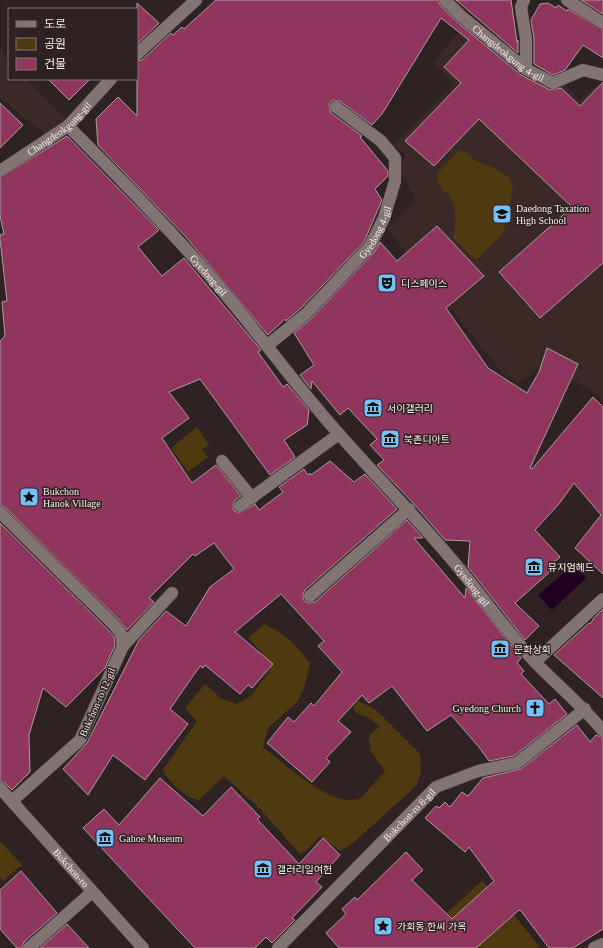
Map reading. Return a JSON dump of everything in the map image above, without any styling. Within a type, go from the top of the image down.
[{"type":"street","points":[[138,53],[196,0]]},
{"type":"street","name":"Changdeokgung 4-gil","points":[[445,0],[461,16],[526,69],[553,83],[583,70],[603,75]]},
{"type":"street","points":[[524,0],[521,7],[526,39],[526,69]]},
{"type":"street","points":[[567,0],[603,23]]},
{"type":"street","name":"Changdeokgung-gil","points":[[0,171],[68,126],[110,80]]},
{"type":"street","name":"Gyedong 4-gil","points":[[268,346],[306,314],[370,246],[384,218],[395,181],[395,158],[381,141],[336,106]]},
{"type":"street","name":"Gyedong-gil","points":[[68,126],[144,203],[214,281],[268,346],[282,368],[339,434],[409,509],[535,662],[585,709],[603,731]]},
{"type":"street","points":[[240,506],[339,434]]},
{"type":"street","points":[[222,461],[252,498]]},
{"type":"street","points":[[310,596],[409,509]]},
{"type":"street","points":[[0,512],[114,625],[121,634],[123,646]]},
{"type":"street","name":"Bukchon-ro 12-gil","points":[[12,801],[80,740],[123,646],[172,593]]},
{"type":"street","points":[[535,662],[603,599]]},
{"type":"street","name":"Bukchon-ro 8-gil","points":[[278,948],[436,787],[478,771],[517,763],[585,709]]},
{"type":"street","name":"Bukchon-ro","points":[[0,788],[142,948]]},
{"type":"street","points":[[29,948],[92,892]]},
{"type":"street","points":[[594,948],[603,944]]},
{"type":"shaded area","name":"Daedong Taxation High School","points":[[466,24],[541,87],[562,81],[580,100],[593,87],[603,96],[603,401],[593,391],[575,381],[541,366],[527,378],[517,381],[502,373],[387,228],[415,200],[399,167],[406,156],[394,145],[454,84],[433,62]]},
{"type":"shaded area","points":[[0,48],[8,60],[8,80],[27,80],[66,119],[47,136],[0,97]]},
{"type":"shaded area","points":[[574,564],[586,578],[552,610],[538,595]]},
{"type":"green space","points":[[459,150],[468,153],[474,160],[499,170],[510,179],[513,189],[503,234],[476,260],[453,238],[455,220],[454,207],[449,196],[439,185],[437,174]]},
{"type":"green space","points":[[197,427],[209,445],[202,449],[208,457],[188,472],[171,448]]},
{"type":"green space","points":[[264,624],[290,641],[300,650],[310,664],[304,688],[298,701],[268,728],[263,747],[309,783],[330,795],[343,800],[360,799],[385,771],[371,752],[369,738],[374,730],[380,727],[369,718],[353,709],[358,701],[375,709],[420,754],[421,773],[416,786],[353,843],[340,851],[320,836],[306,851],[300,854],[259,808],[224,776],[199,800],[194,799],[178,789],[165,775],[163,770],[197,721],[188,712],[186,707],[205,684],[222,699],[237,704],[251,696],[271,669],[260,651],[249,639],[249,637]]},
{"type":"green space","points":[[0,841],[22,865],[3,881],[0,877]]},
{"type":"green space","points":[[482,881],[516,917],[540,948],[408,948]]},
{"type":"building","points":[[216,0],[438,0],[440,5],[456,21],[521,75],[550,90],[561,88],[580,106],[603,82],[603,263],[540,318],[499,272],[572,207],[479,119],[434,166],[405,141],[461,83],[444,67],[469,40],[441,18],[382,114],[372,125],[340,101],[333,100],[330,103],[329,106],[331,113],[362,136],[360,137],[388,171],[388,176],[375,189],[382,200],[364,242],[301,308],[286,321],[285,319],[268,335],[186,237],[98,145],[96,119],[118,97],[137,116],[138,61],[142,60],[171,33],[173,35],[182,27],[184,29]]},
{"type":"building","points":[[456,0],[511,0],[517,42],[518,40],[518,53]]},
{"type":"building","points":[[581,0],[603,0],[603,14]]},
{"type":"building","points":[[137,3],[159,23],[138,43],[138,8]]},
{"type":"building","points":[[548,3],[556,8],[558,5],[567,11],[568,9],[603,30],[603,58],[583,45],[565,70],[553,75],[534,64],[534,39],[531,20],[540,4]]},
{"type":"building","points":[[49,80],[89,80],[69,100]]},
{"type":"building","points":[[0,103],[23,125],[0,148]]},
{"type":"building","points":[[67,136],[159,230],[138,247],[162,276],[184,258],[261,350],[258,352],[283,387],[287,384],[309,410],[307,425],[284,440],[295,457],[270,475],[200,379],[169,392],[189,418],[162,438],[192,483],[216,465],[241,496],[235,500],[233,506],[234,511],[240,513],[255,504],[259,510],[283,492],[279,487],[304,469],[308,475],[310,473],[311,475],[330,461],[354,482],[365,474],[397,509],[305,590],[303,594],[304,601],[308,603],[315,602],[407,520],[423,538],[414,538],[465,598],[466,588],[521,658],[517,663],[524,671],[521,674],[549,704],[555,699],[567,714],[514,756],[489,761],[479,747],[451,715],[427,731],[392,686],[369,703],[362,695],[338,721],[351,732],[326,758],[330,762],[312,782],[267,743],[288,717],[294,722],[311,703],[314,706],[342,672],[318,646],[324,641],[281,594],[235,632],[273,664],[252,688],[248,685],[240,694],[205,665],[203,668],[200,666],[170,709],[188,724],[145,780],[113,755],[88,795],[63,769],[87,743],[139,640],[166,611],[186,626],[210,587],[234,569],[214,543],[195,556],[193,554],[149,598],[154,602],[127,630],[119,620],[5,507],[0,505],[0,341],[5,336],[2,302],[7,301],[0,239],[0,235],[4,234],[0,216],[0,178]]},
{"type":"building","points":[[437,226],[484,276],[446,308],[488,368],[527,393],[539,372],[547,348],[578,364],[530,468],[532,469],[593,397],[603,407],[603,574],[575,548],[601,515],[574,483],[559,504],[535,530],[560,557],[549,567],[552,570],[515,603],[539,626],[525,640],[468,567],[470,541],[445,540],[414,504],[377,465],[384,460],[370,445],[377,439],[348,408],[340,415],[312,381],[311,389],[300,375],[314,365],[294,333],[311,319],[375,251],[380,242],[397,261]]},
{"type":"building","points":[[0,523],[108,630],[114,637],[115,645],[105,668],[66,707],[43,688],[29,735],[30,772],[12,790],[5,783],[0,781]]},
{"type":"building","points":[[603,609],[603,698],[554,655],[589,623],[590,624]]},
{"type":"building","points":[[577,725],[590,742],[596,735],[603,738],[603,929],[573,948],[549,948],[519,910],[476,948],[339,948],[326,933],[346,914],[342,909],[355,897],[357,900],[406,852],[423,870],[412,880],[452,919],[494,881],[469,847],[465,852],[425,818],[436,806],[439,808],[445,802],[450,807],[462,792],[468,796],[483,778],[521,769]]},
{"type":"building","points":[[160,778],[203,816],[231,787],[260,817],[257,819],[299,864],[323,838],[340,855],[316,882],[322,887],[292,918],[295,920],[272,943],[266,937],[255,948],[195,948],[83,828],[104,809],[119,825]]},
{"type":"building","points":[[21,871],[57,913],[24,942],[22,948],[17,948],[0,929],[0,890]]},
{"type":"building","points":[[67,924],[89,948],[40,948]]},
{"type":"place","name":"Daedong Taxation High School","points":[[502,214]]},
{"type":"place","name":"디스페이스","points":[[387,283]]},
{"type":"place","name":"서이갤러리","points":[[373,408]]},
{"type":"place","name":"북촌디아트","points":[[390,439]]},
{"type":"place","name":"Bukchon Hanok Village","points":[[29,497]]},
{"type":"place","name":"뮤지엄헤드","points":[[534,567]]},
{"type":"place","name":"문화상회","points":[[500,649]]},
{"type":"place","name":"Gyedong Church","points":[[535,708]]},
{"type":"place","name":"Gahoe Museum","points":[[105,838]]},
{"type":"place","name":"갤러리일여헌","points":[[263,869]]},
{"type":"place","name":"가회동 한씨 가옥","points":[[383,926]]}]
